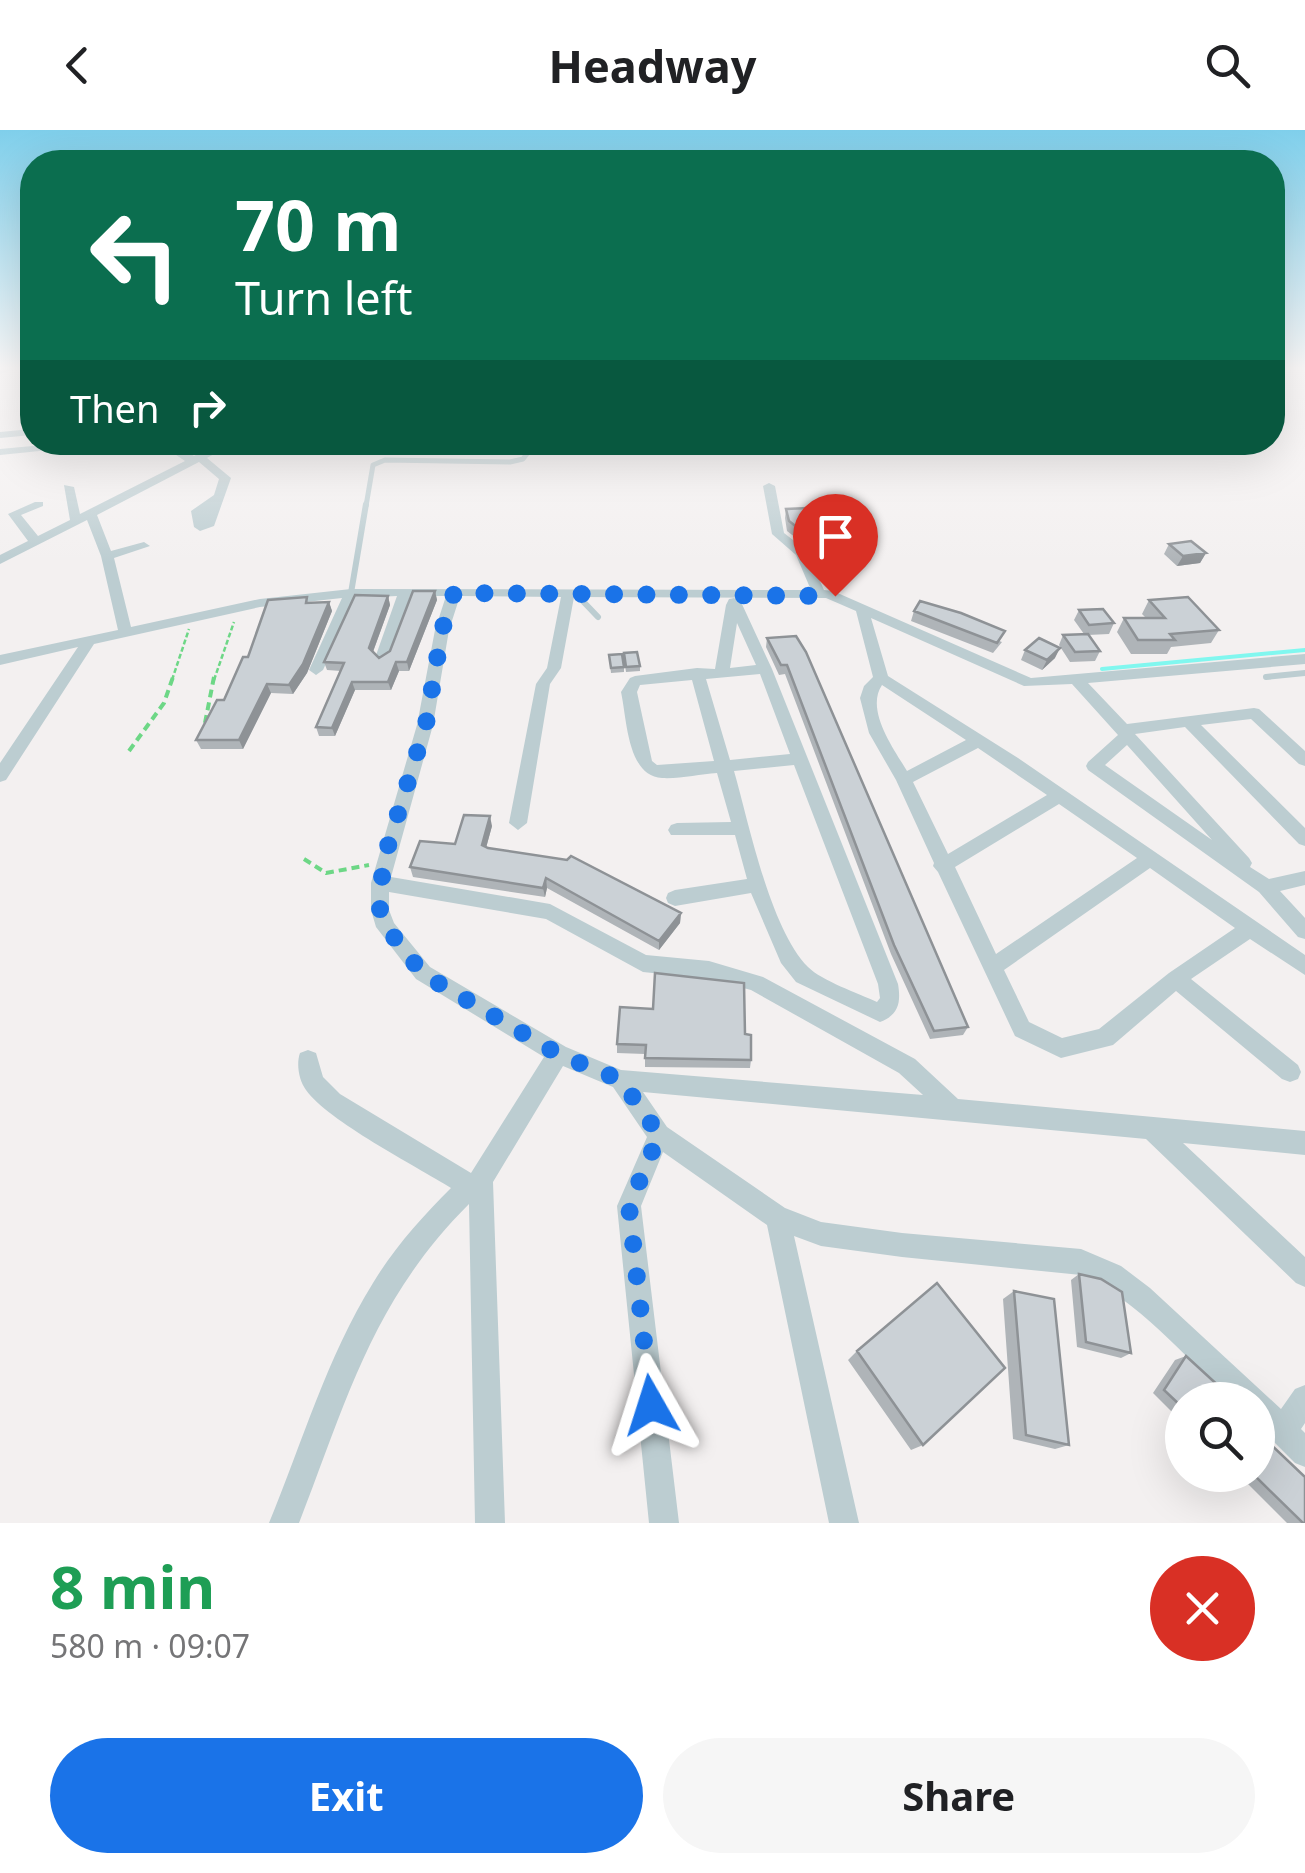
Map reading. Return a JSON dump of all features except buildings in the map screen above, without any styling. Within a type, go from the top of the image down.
[{"type":"street","points":[[187,455],[225,478],[218,496]]},
{"type":"street","points":[[0,560],[206,455]]},
{"type":"street","points":[[769,486],[778,534],[802,553],[819,594]]},
{"type":"street","points":[[68,487],[76,521]]},
{"type":"street","points":[[36,542],[14,514],[39,504]]},
{"type":"street","points":[[91,514],[107,556],[125,630]]},
{"type":"street","points":[[107,556],[144,546]]},
{"type":"street","points":[[382,658],[405,592]]},
{"type":"street","points":[[1,661],[236,608],[351,593],[405,592],[733,599],[835,596],[862,612],[1030,683],[1305,659]]},
{"type":"street","points":[[316,670],[351,593]]},
{"type":"street","points":[[454,593],[442,630],[426,724],[382,872],[380,910],[386,927],[423,974],[558,1054],[621,1080],[1305,1143]]},
{"type":"street","points":[[518,823],[544,684],[554,668],[573,595]]},
{"type":"street","points":[[697,673],[758,885],[794,968],[880,1013],[891,1001],[888,984],[765,669],[733,599]]},
{"type":"street","points":[[722,670],[733,599]]},
{"type":"street","points":[[862,612],[881,678],[1012,762],[1057,797],[1305,966]]},
{"type":"street","points":[[0,776],[91,638]]},
{"type":"street","points":[[765,669],[642,678],[630,686],[644,763],[662,772],[800,760]]},
{"type":"street","points":[[881,678],[871,686],[870,710],[878,734],[904,780],[1022,1029],[1061,1048],[1105,1038],[1176,979],[1249,929]]},
{"type":"street","points":[[1077,680],[1305,931]]},
{"type":"street","points":[[1305,760],[1254,713],[1126,732],[1094,766],[1265,887],[1305,878]]},
{"type":"street","points":[[1190,722],[1305,839]]},
{"type":"street","points":[[904,780],[976,742]]},
{"type":"street","points":[[942,866],[1057,797]]},
{"type":"street","points":[[678,830],[742,828]]},
{"type":"street","points":[[991,968],[1149,860]]},
{"type":"street","points":[[382,872],[550,912],[643,963],[710,970],[756,982],[907,1066],[952,1109]]},
{"type":"street","points":[[675,898],[758,885]]},
{"type":"street","points":[[1176,979],[1290,1072]]},
{"type":"street","points":[[284,1523],[322,1416],[387,1278],[475,1183],[558,1054]]},
{"type":"street","points":[[308,1060],[314,1082],[332,1102],[475,1183]]},
{"type":"street","points":[[621,1080],[659,1135],[778,1218],[821,1234],[902,1246],[1081,1262],[1112,1274],[1231,1382]]},
{"type":"street","points":[[1154,1131],[1305,1274]]},
{"type":"street","points":[[659,1135],[629,1206],[664,1523]]},
{"type":"street","points":[[475,1183],[490,1523]]},
{"type":"street","points":[[778,1218],[844,1523]]},
{"type":"street","points":[[1283,1430],[1305,1399]]},
{"type":"street","points":[[1275,1422],[1305,1453]]},
{"type":"lane","points":[[351,593],[373,466],[385,460],[510,462],[526,455]]},
{"type":"lane","points":[[573,595],[598,616]]},
{"type":"lane","points":[[1266,678],[1305,673]]},
{"type":"path","points":[[205,724],[216,667],[236,608]]},
{"type":"path","points":[[129,751],[164,703],[195,616]]},
{"type":"path","points":[[304,860],[326,873],[382,872]]},
{"type":"waterway","points":[[1102,669],[1305,650]]},
{"type":"route","points":[[651,1405],[629,1206],[659,1135],[621,1080],[558,1054],[423,974],[386,927],[380,910],[383,862],[426,724],[442,630],[454,593],[835,596]]}]
